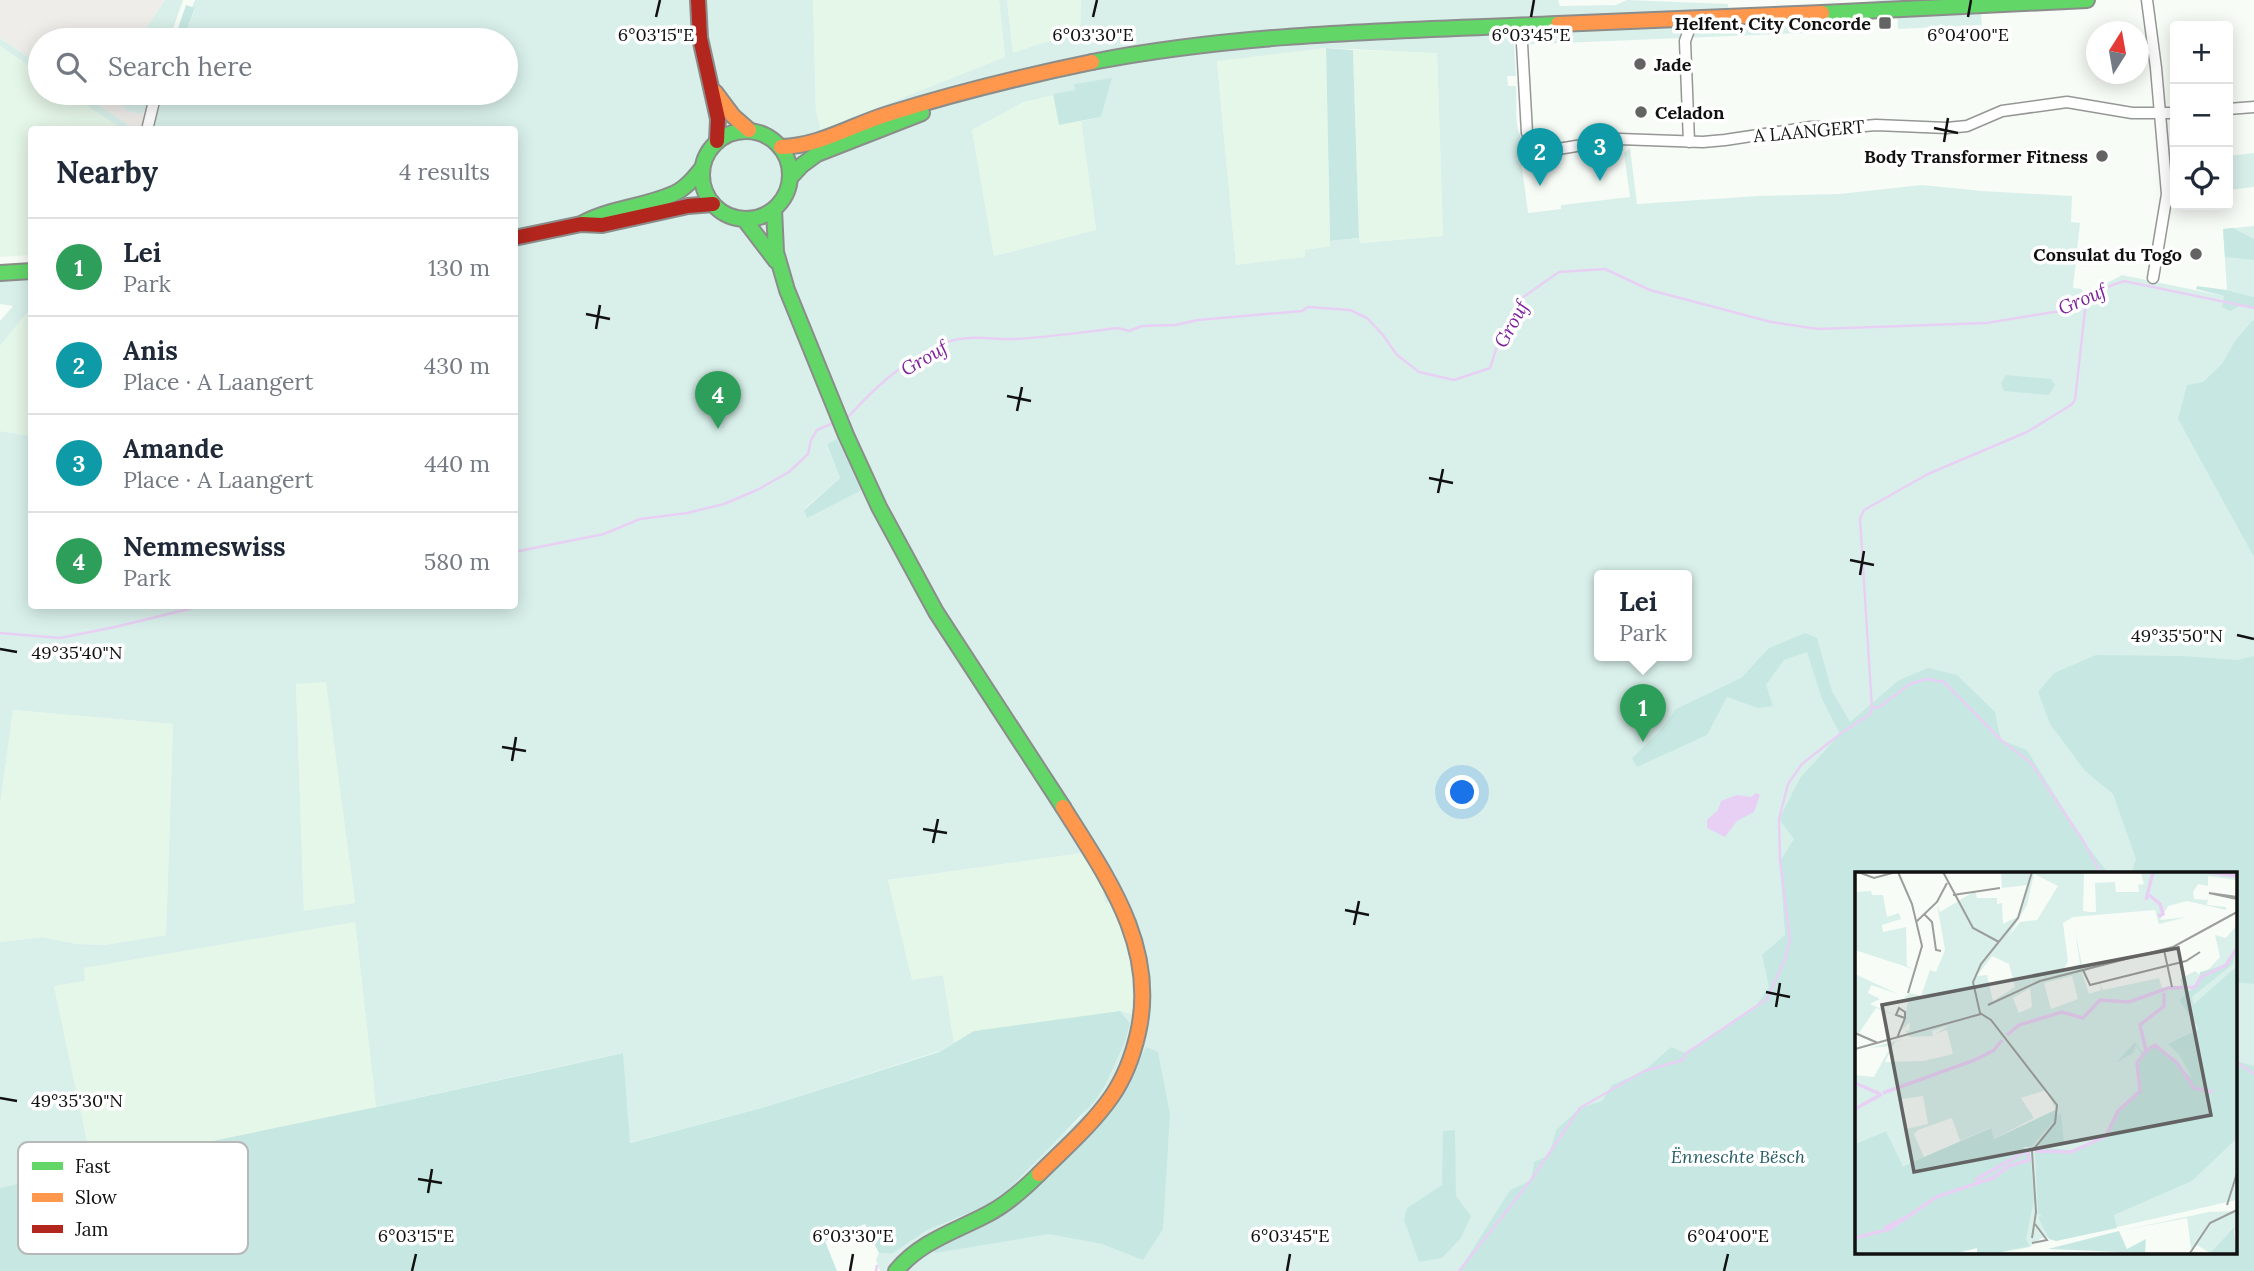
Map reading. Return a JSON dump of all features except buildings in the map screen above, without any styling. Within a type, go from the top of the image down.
[{"type":"main road","points":[[698,0],[702,49],[718,119],[717,141]]},
{"type":"main road","points":[[780,147],[802,146],[885,114],[969,92],[1094,62],[1194,45],[1286,37],[2087,0]]},
{"type":"main road","points":[[713,90],[733,116],[749,130]]},
{"type":"main road","points":[[790,178],[817,154],[890,127],[969,92]]},
{"type":"main road","points":[[749,130],[772,138],[780,147],[786,156],[790,178],[788,190],[775,209],[755,218],[744,219],[722,212],[713,204],[703,187],[702,168],[705,158],[717,141],[737,131],[749,130]]},
{"type":"main road","points":[[581,224],[598,215],[674,194],[686,186],[702,168]]},
{"type":"main road","points":[[518,237],[581,224],[602,225],[688,206],[713,204]]},
{"type":"main road","points":[[775,209],[774,233],[779,265],[832,402],[879,507],[954,641],[1038,765],[1115,893],[1135,938],[1144,981],[1136,1043],[1125,1074],[1103,1109],[1028,1185],[1007,1202],[920,1245],[896,1271]]},
{"type":"main road","points":[[744,219],[779,265]]},
{"type":"main road","points":[[0,273],[28,271]]},
{"type":"street","points":[[2147,0],[2167,194],[2153,278]]},
{"type":"street","points":[[1689,142],[1685,41],[1693,19]]},
{"type":"street","name":"A LAANGERT","points":[[1521,26],[1527,133],[1533,142],[1552,150],[1619,139],[1689,142],[1725,140],[1811,127],[1876,125],[1947,128],[1967,126],[2002,111],[2067,102],[2132,113],[2170,113]]},
{"type":"street","points":[[148,126],[153,105]]},
{"type":"street","points":[[2233,109],[2254,107]]},
{"type":"shaded area","points":[[0,0],[165,0],[146,28],[28,28],[28,57],[0,38]]},
{"type":"shaded area","points":[[99,105],[148,105],[141,126],[130,126]]},
{"type":"shaded area","points":[[1756,793],[1760,795],[1754,812],[1737,821],[1725,837],[1707,828],[1707,820],[1718,810],[1721,801],[1737,795],[1751,797]]},
{"type":"green space","points":[[165,0],[183,0],[173,28],[146,28]]},
{"type":"green space","points":[[195,0],[813,0],[816,111],[821,130],[1005,57],[999,0],[1007,0],[1013,53],[1080,32],[1081,0],[1558,0],[1560,6],[1616,5],[1627,0],[1728,4],[1729,17],[1848,12],[1849,31],[1514,45],[1516,76],[1507,76],[1508,86],[1516,86],[1518,129],[1526,144],[1547,157],[1521,160],[1528,213],[1561,209],[1561,205],[1630,197],[1624,153],[1630,148],[1637,204],[1839,194],[1922,185],[2072,196],[2071,222],[2080,223],[2073,288],[2082,289],[2083,296],[2122,275],[2224,296],[2254,308],[2254,1271],[880,1271],[876,1260],[879,1253],[892,1254],[926,1231],[983,1207],[1079,1119],[1106,1084],[1126,1040],[1130,1023],[1120,1011],[1132,1014],[1131,970],[1126,943],[1116,916],[1109,902],[1106,903],[1104,889],[1082,853],[888,880],[912,980],[943,975],[954,1043],[940,1051],[765,1107],[629,1143],[622,1053],[376,1107],[355,922],[84,968],[85,981],[54,986],[87,1142],[18,1142],[18,1184],[0,1188],[0,942],[42,937],[77,944],[105,945],[166,935],[173,724],[13,710],[0,806],[0,431],[28,436],[28,609],[518,609],[518,126],[154,126],[160,105],[518,105],[518,28],[188,28],[195,9],[192,7]],"holes":[[[1326,48],[1437,53],[1443,236],[1360,243],[1359,238],[1330,241],[1330,246],[1305,250],[1305,257],[1236,265],[1217,61]],[[1111,79],[1101,117],[1081,121],[1096,230],[994,256],[972,130],[1024,102],[1075,90],[1075,84]],[[827,444],[862,490],[804,509],[840,478]],[[326,682],[355,903],[304,911],[296,684]]]},
{"type":"green space","points":[[813,0],[999,0],[1005,57],[821,130],[816,111]]},
{"type":"green space","points":[[1007,0],[1081,0],[1080,32],[1013,54]]},
{"type":"green space","points":[[1869,0],[1980,0],[1982,25],[1898,29],[1897,3]]},
{"type":"green space","points":[[186,5],[195,8],[188,28],[178,28]]},
{"type":"green space","points":[[0,38],[28,57],[28,65],[0,46]]},
{"type":"green space","points":[[0,46],[28,65],[28,105],[86,105],[118,126],[28,126],[28,255],[0,257]]},
{"type":"green space","points":[[1326,48],[1330,246],[1306,250],[1306,257],[1236,266],[1217,60]]},
{"type":"green space","points":[[1326,48],[1353,50],[1359,238],[1330,241]]},
{"type":"green space","points":[[1353,50],[1437,52],[1443,236],[1359,243]]},
{"type":"green space","points":[[1112,78],[1101,117],[1059,125],[1053,94],[1075,90],[1074,84]]},
{"type":"green space","points":[[1053,94],[1060,124],[1081,121],[1096,230],[994,256],[972,130],[1024,102]]},
{"type":"green space","points":[[86,105],[99,105],[130,126],[118,126]]},
{"type":"green space","points":[[122,105],[149,105],[148,110],[139,114],[126,110]]},
{"type":"green space","points":[[2254,153],[2254,187],[2233,189],[2233,155]]},
{"type":"green space","points":[[2254,226],[2254,297],[2227,290],[2223,229]]},
{"type":"green space","points":[[2233,228],[2254,239],[2254,260],[2225,257],[2223,229]]},
{"type":"green space","points":[[28,279],[28,312],[0,346],[0,321],[13,306],[0,304],[0,280]]},
{"type":"green space","points":[[2197,286],[2254,297],[2254,308],[2242,305],[2230,311],[2222,307],[2224,296],[2196,289]]},
{"type":"green space","points":[[28,312],[28,436],[0,431],[0,346]]},
{"type":"green space","points":[[2254,320],[2254,557],[2178,419],[2187,385],[2203,382],[2222,364],[2235,341]]},
{"type":"green space","points":[[2006,375],[2051,379],[2055,385],[2049,395],[2004,391],[2001,383]]},
{"type":"green space","points":[[837,439],[862,490],[807,518],[804,510],[840,478],[827,444]]},
{"type":"green space","name":"Ënneschte Bësch","points":[[1805,633],[1817,638],[1832,691],[1850,722],[1899,680],[1928,668],[1957,675],[1995,712],[2001,740],[2027,750],[2084,842],[2107,872],[1855,872],[1855,1254],[2236,1254],[2236,1061],[2254,1066],[2254,1271],[1459,1271],[1510,1190],[1531,1180],[1534,1162],[1549,1155],[1556,1130],[1580,1108],[1602,1101],[1612,1085],[1644,1071],[1671,1047],[1685,1053],[1755,1007],[1769,987],[1762,955],[1785,935],[1780,861],[1794,839],[1779,819],[1800,778],[1840,734],[1822,699],[1807,652],[1784,660],[1766,685],[1773,706],[1758,708],[1727,697],[1707,735],[1637,767],[1632,758],[1660,731],[1676,709],[1741,678],[1769,648]]},
{"type":"green space","points":[[2096,655],[2237,660],[2254,656],[2254,984],[2236,982],[2236,872],[2132,872],[2136,859],[2113,794],[2085,771],[2050,724],[2038,692],[2054,673]]},
{"type":"green space","points":[[327,682],[355,904],[304,912],[296,683]]},
{"type":"green space","points":[[13,710],[173,724],[166,935],[105,945],[77,944],[42,937],[0,942],[0,806]]},
{"type":"green space","points":[[1082,853],[1104,889],[1125,940],[1134,983],[1132,1015],[975,1031],[954,1043],[943,975],[912,981],[888,880]]},
{"type":"green space","points":[[355,922],[376,1107],[208,1142],[87,1142],[54,986],[85,981],[83,968]]},
{"type":"green space","points":[[1120,1011],[1130,1023],[1126,1040],[1106,1084],[1094,1102],[1003,1195],[983,1207],[926,1231],[892,1254],[879,1253],[865,1224],[825,1241],[837,1271],[0,1271],[0,1188],[18,1184],[18,1254],[248,1254],[248,1142],[207,1142],[623,1053],[630,1143],[765,1107],[939,1052],[974,1031]]},
{"type":"green space","points":[[1146,1047],[1158,1052],[1170,1114],[1163,1229],[1143,1260],[1102,1244],[1049,1234],[935,1253],[933,1249],[1011,1208],[1031,1190],[1122,1094]]},
{"type":"green space","points":[[1455,1130],[1456,1196],[1471,1216],[1461,1238],[1442,1258],[1419,1262],[1404,1220],[1407,1208],[1442,1185],[1443,1131]]},
{"type":"waterway","name":"Grouf","points":[[849,416],[906,364],[947,342],[973,338],[1029,338],[1118,328],[1129,331],[1142,326],[1302,311],[1308,307],[1350,310],[1367,318],[1397,355],[1419,372],[1454,380],[1490,368],[1501,334],[1522,298],[1559,272],[1605,269],[1650,290],[1771,322],[1818,329],[1986,323],[2060,311],[2086,302],[2110,286],[2124,281],[2254,308]]},
{"type":"waterway","points":[[1459,1271],[1531,1180],[1580,1108],[1644,1071],[1683,1060],[1685,1054],[1767,999],[1785,959],[1790,940],[1780,861],[1779,819],[1788,784],[1802,764],[1870,714],[1872,708],[1860,519],[1864,510],[1928,474],[2027,432],[2071,405],[2075,400],[2086,302]]},
{"type":"waterway","name":"Grouf","points":[[518,551],[604,534],[640,519],[687,513],[724,504],[789,472],[808,454],[811,440],[817,430],[831,424]]},
{"type":"waterway","name":"Grouf","points":[[0,633],[60,638],[189,609]]},
{"type":"waterway","points":[[1872,708],[1879,707],[1910,684],[1926,679],[1944,682],[2001,740],[2031,763],[2084,842],[2100,872]]},
{"type":"waterway","points":[[2236,1062],[2254,1074]]},
{"type":"waterway","points":[[876,1271],[877,1266]]},
{"type":"traffic: fast","points":[[1822,13],[2087,0]]},
{"type":"traffic: fast","points":[[1092,62],[1208,44],[1324,34],[1558,24]]},
{"type":"traffic: fast","points":[[790,178],[817,154],[922,113]]},
{"type":"traffic: fast","points":[[746,131],[771,138],[783,150],[790,175],[783,200],[771,212],[746,219],[721,212],[709,200],[702,175],[709,150],[721,138],[746,131]]},
{"type":"traffic: fast","points":[[583,223],[673,194],[702,168]]},
{"type":"traffic: fast","points":[[774,209],[776,252],[787,290],[846,435],[879,507],[936,612],[1063,807]]},
{"type":"traffic: fast","points":[[744,219],[776,261]]},
{"type":"traffic: fast","points":[[0,273],[28,271]]},
{"type":"traffic: fast","points":[[896,1271],[927,1245],[1002,1206],[1039,1174]]},
{"type":"traffic: slow","points":[[1558,24],[1822,13]]},
{"type":"traffic: slow","points":[[781,147],[823,139],[888,114],[964,92],[1092,62]]},
{"type":"traffic: slow","points":[[715,92],[733,116],[749,130]]},
{"type":"traffic: slow","points":[[1039,1174],[1087,1127],[1117,1089],[1134,1049],[1142,1001],[1141,971],[1124,913],[1096,859],[1063,807]]},
{"type":"traffic: jam","points":[[698,0],[700,38],[718,119],[717,141]]},
{"type":"traffic: jam","points":[[518,237],[581,224],[602,225],[688,206],[713,204]]},
{"type":"place","name":"Helfent, City Concorde","points":[[1885,23]]},
{"type":"place","name":"Jade","points":[[1640,64]]},
{"type":"place","name":"Celadon","points":[[1641,112]]},
{"type":"place","name":"Body Transformer Fitness","points":[[2102,156]]},
{"type":"place","name":"Amande","points":[[1600,181]]},
{"type":"place","name":"Anis","points":[[1540,186]]},
{"type":"place","name":"Consulat du Togo","points":[[2196,254]]},
{"type":"place","name":"Nemmeswiss","points":[[718,429]]},
{"type":"place","name":"Lei","points":[[1643,742]]}]
